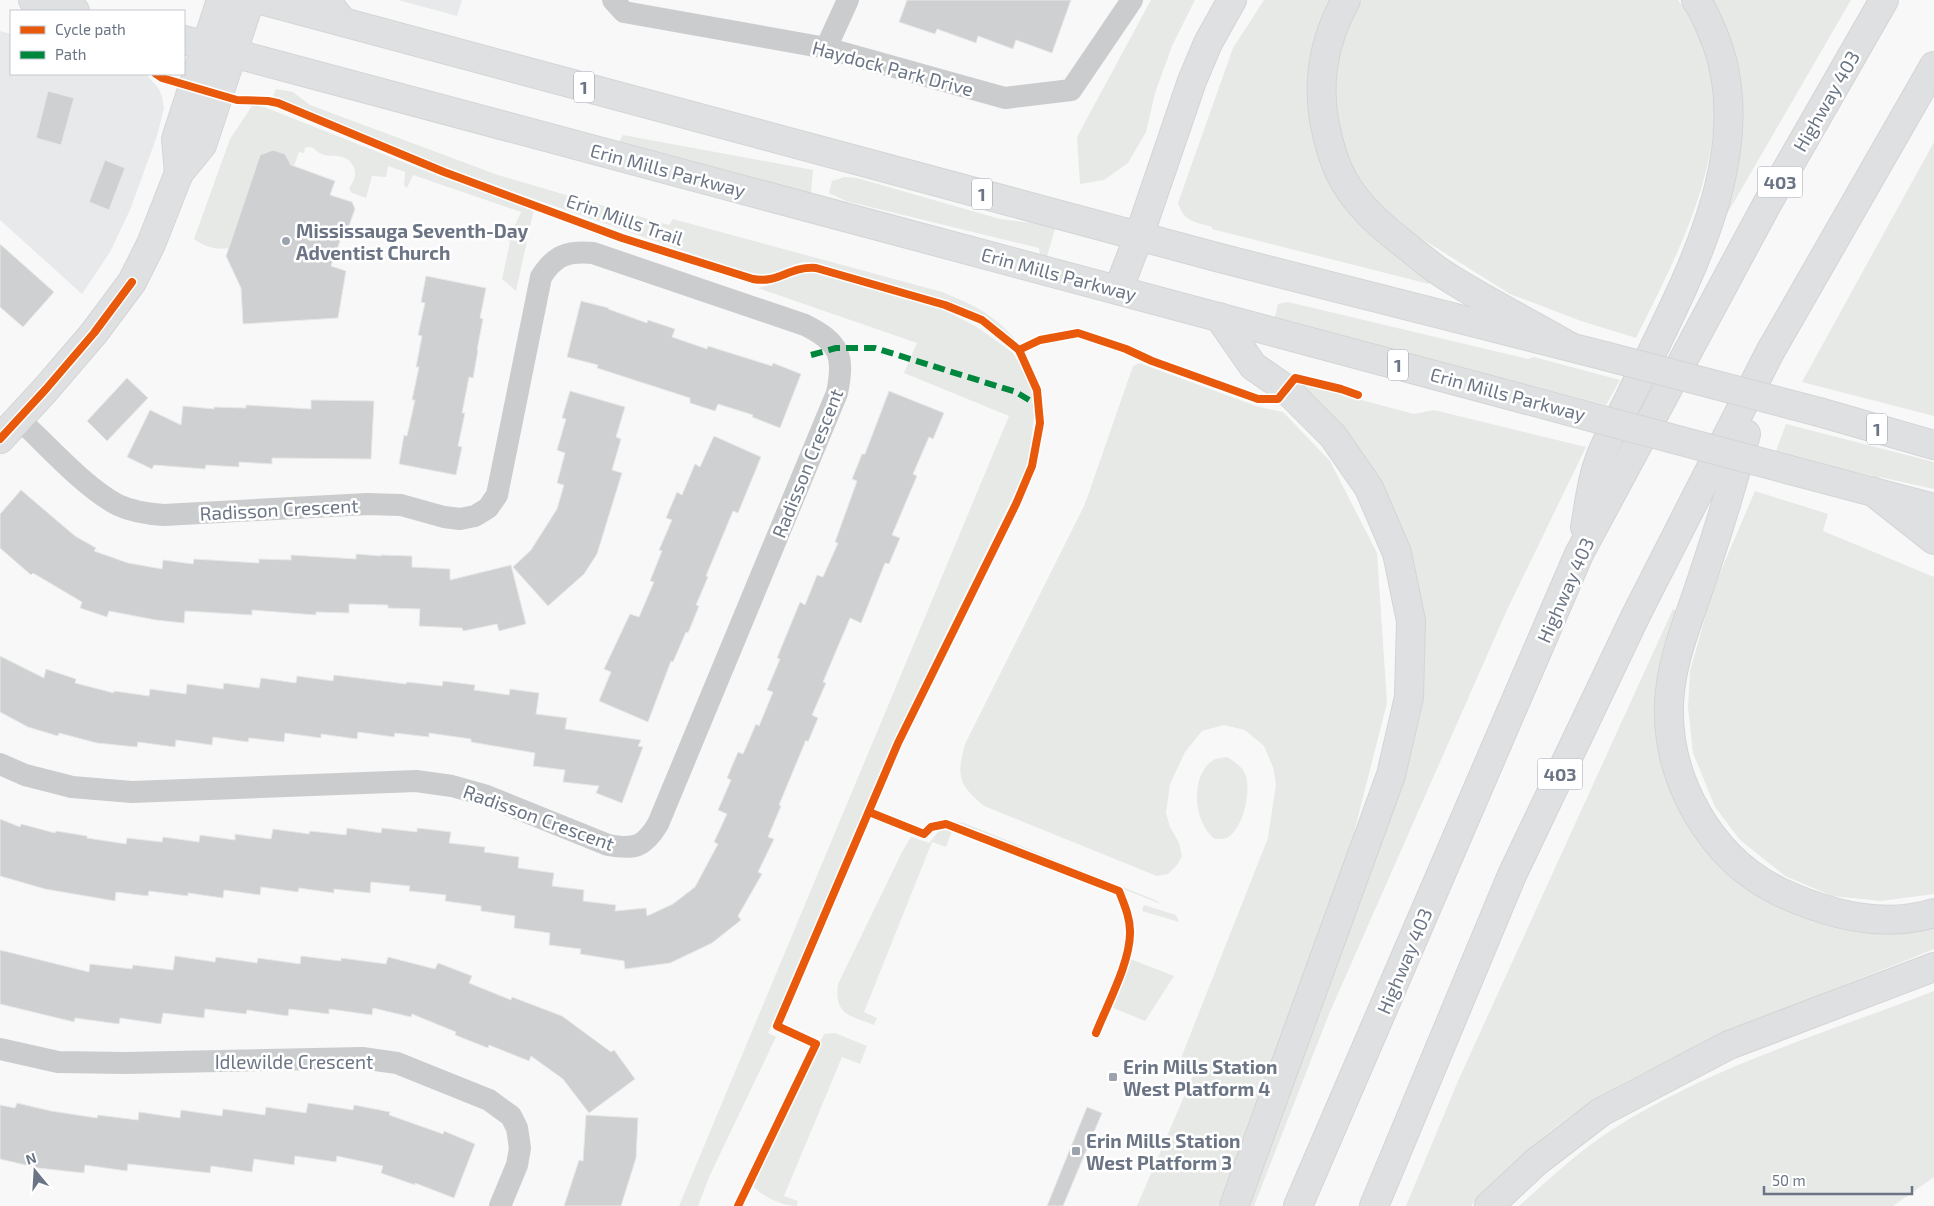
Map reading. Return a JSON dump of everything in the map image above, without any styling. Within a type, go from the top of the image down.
[{"type":"main road","points":[[33,0],[71,10]]},
{"type":"main road","points":[[179,173],[176,139],[195,43],[221,0]]},
{"type":"main road","points":[[0,439],[94,333],[132,282],[152,244],[179,173],[202,145],[250,0]]},
{"type":"main road","name":"1","points":[[261,0],[1140,236],[1819,412],[1934,445]]},
{"type":"main road","points":[[325,0],[343,22]]},
{"type":"main road","points":[[1118,290],[1140,236],[1192,81],[1208,43],[1232,0]]},
{"type":"main road","points":[[1346,0],[1328,40],[1321,70],[1322,104],[1328,140],[1344,181],[1364,209],[1386,230],[1440,272],[1569,346]]},
{"type":"main road","points":[[1579,554],[1598,464],[1682,287],[1709,220],[1725,156],[1728,109],[1726,74],[1710,26],[1696,0]]},
{"type":"main road","name":"Highway 403","points":[[1298,1206],[1579,554],[1767,204],[1884,0]]},
{"type":"main road","name":"Erin Mills Parkway","points":[[195,43],[1934,508]]},
{"type":"main road","name":"403","points":[[1374,1206],[1512,875],[1636,615],[1770,352],[1934,66]]},
{"type":"main road","points":[[1220,317],[1253,366],[1286,389],[1333,436],[1368,488],[1397,553],[1411,621],[1409,696],[1392,775],[1234,1206]]},
{"type":"main road","points":[[1770,352],[1721,522],[1679,649],[1672,676],[1669,704],[1670,732],[1675,759],[1683,785],[1695,810],[1710,834],[1749,873],[1772,888],[1816,907],[1861,919],[1900,920],[1934,913]]},
{"type":"main road","points":[[1872,492],[1934,540]]},
{"type":"main road","points":[[1489,1206],[1536,1162],[1600,1112],[1729,1046],[1819,1009],[1934,966]]},
{"type":"street","name":"Haydock Park Drive","points":[[613,0],[624,12],[826,48],[1005,98],[1070,90],[1132,0]]},
{"type":"street","points":[[826,48],[848,0]]},
{"type":"street","name":"Radisson Crescent","points":[[0,764],[25,774],[72,787],[132,792],[416,781],[452,786],[484,795],[608,845],[624,848],[637,846],[649,839],[658,824],[837,393],[842,371],[836,348],[824,334],[805,325],[593,253],[578,252],[560,256],[549,264],[540,277],[497,494],[488,508],[474,516],[452,518],[401,505],[367,504],[164,516],[142,513],[120,506],[100,494],[19,419]]},
{"type":"street","name":"Idlewilde Crescent","points":[[0,1049],[58,1062],[126,1063],[362,1058],[397,1063],[489,1100],[512,1116],[517,1128],[520,1148],[517,1165],[500,1206]]},
{"type":"shaded area","points":[[398,0],[462,0],[457,16]]},
{"type":"shaded area","points":[[1151,0],[1195,0],[1172,46],[1155,93],[1146,132],[1128,163],[1104,180],[1080,184],[1077,137]]},
{"type":"shaded area","points":[[1264,0],[1334,0],[1318,146],[1431,278],[1429,284],[1212,229],[1212,227],[1187,218],[1180,209],[1178,203],[1233,48]]},
{"type":"shaded area","points":[[1362,0],[1678,0],[1702,41],[1713,83],[1713,126],[1706,170],[1693,214],[1675,257],[1636,338],[1581,321],[1510,294],[1400,225],[1370,195],[1350,163],[1338,129],[1334,103],[1337,51],[1356,8]]},
{"type":"shaded area","points":[[1706,0],[1851,0],[1720,226],[1736,155]]},
{"type":"shaded area","points":[[0,31],[10,34],[10,75],[147,75],[159,89],[164,108],[157,136],[130,210],[110,252],[82,294],[0,220]]},
{"type":"shaded area","points":[[276,89],[293,92],[310,105],[498,175],[669,225],[673,219],[942,292],[990,316],[1015,339],[1014,342],[976,313],[949,302],[815,264],[803,262],[770,276],[756,276],[445,168],[272,99]]},
{"type":"shaded area","points":[[254,103],[441,177],[534,209],[516,291],[502,279],[510,242],[508,241],[521,212],[413,175],[407,188],[404,185],[405,172],[388,166],[386,177],[372,176],[366,198],[352,193],[349,189],[355,174],[353,166],[349,161],[342,157],[324,155],[310,147],[305,148],[304,153],[299,152],[294,166],[291,165],[285,154],[273,150],[260,155],[229,248],[211,247],[194,239],[230,139]]},
{"type":"shaded area","points":[[623,135],[813,170],[811,193],[619,142]]},
{"type":"shaded area","points":[[1934,142],[1934,416],[1802,382]]},
{"type":"shaded area","points":[[845,177],[857,178],[1000,219],[1056,226],[1047,256],[1040,254],[1039,248],[846,201],[829,193],[832,181]]},
{"type":"shaded area","points":[[812,272],[944,310],[977,327],[1012,352],[1027,374],[1035,408],[1028,466],[935,655],[768,1033],[776,1037],[710,1175],[698,1206],[679,1206],[1009,416],[904,373],[917,343],[758,288],[774,284],[793,274]]},
{"type":"shaded area","points":[[1288,302],[1528,359],[1534,357],[1620,380],[1606,405],[1274,320],[1278,304]]},
{"type":"shaded area","points":[[1139,363],[1259,407],[1283,412],[1330,461],[1377,553],[1387,703],[1349,852],[1218,1206],[1137,1206],[1198,1064],[1181,1058],[1268,838],[1276,784],[1273,767],[1264,746],[1245,730],[1224,725],[1202,731],[1185,752],[1170,784],[1166,813],[1170,827],[1179,843],[1182,856],[1177,865],[1168,874],[1157,876],[984,806],[969,792],[960,773],[965,744],[1085,504],[1133,366]]},
{"type":"shaded area","points":[[1305,385],[1414,414],[1434,410],[1586,447],[1507,610],[1329,1014],[1254,1206],[1245,1206],[1423,625],[1417,580],[1407,542],[1395,512],[1381,485],[1302,387]]},
{"type":"shaded area","points":[[1786,424],[1934,462],[1934,489],[1843,469],[1776,451]]},
{"type":"shaded area","points":[[1755,491],[1828,514],[1823,531],[1934,577],[1934,894],[1881,901],[1832,896],[1785,876],[1740,840],[1715,807],[1693,753],[1688,707],[1690,671],[1713,589]]},
{"type":"shaded area","points":[[1673,609],[1678,611],[1661,728],[1741,879],[1934,923],[1934,949],[1727,1034],[1626,1082],[1577,1111],[1545,1136],[1499,1177],[1471,1206],[1406,1206],[1458,1081]]},
{"type":"shaded area","points":[[1227,757],[1245,773],[1247,783],[1246,801],[1241,819],[1233,833],[1227,838],[1215,839],[1202,822],[1197,800],[1197,788],[1205,768],[1214,760]]},
{"type":"shaded area","points":[[952,821],[964,823],[1161,904]]},
{"type":"shaded area","points":[[942,827],[952,831],[946,847],[932,842],[864,1012],[877,1018],[874,1025],[851,1016],[841,1008],[838,1002],[838,984],[911,837],[929,843]]},
{"type":"shaded area","points":[[1144,905],[1176,915],[1179,922],[1142,911]]},
{"type":"shaded area","points":[[1130,959],[1174,976],[1145,1021],[1111,1007]]},
{"type":"shaded area","points":[[1934,991],[1934,1177],[1893,1206],[1519,1206],[1588,1147],[1613,1129],[1651,1107],[1690,1087],[1770,1052]]},
{"type":"shaded area","points":[[835,1033],[867,1046],[860,1064],[842,1057],[784,1196],[798,1201],[797,1206],[779,1203],[762,1194],[753,1186],[824,1034]]},
{"type":"building","points":[[907,0],[1071,0],[1052,53],[1016,40],[1013,49],[978,36],[976,43],[937,29],[935,34],[899,22]]},
{"type":"building","points":[[48,91],[74,98],[61,145],[36,138]]},
{"type":"building","name":"Mississauga Seventh-Day Adventist Church","points":[[273,150],[285,154],[291,165],[335,181],[330,195],[352,202],[355,209],[346,234],[343,233],[331,266],[346,271],[338,318],[243,324],[241,288],[226,256],[260,155]]},
{"type":"building","points":[[105,160],[125,168],[109,210],[89,202]]},
{"type":"building","points":[[0,244],[54,292],[23,327],[0,307]]},
{"type":"building","points":[[426,276],[486,288],[480,318],[483,319],[473,378],[469,377],[462,413],[465,413],[458,446],[462,447],[456,475],[399,464],[404,435],[407,436],[415,400],[412,400],[419,367],[416,367],[422,336],[418,335],[425,303],[421,302]]},
{"type":"building","points":[[581,301],[609,308],[647,323],[648,320],[675,329],[672,337],[707,349],[708,346],[772,366],[773,363],[801,374],[780,428],[752,417],[753,415],[718,404],[715,411],[690,403],[690,398],[597,368],[598,365],[567,357]]},
{"type":"building","points":[[127,378],[148,398],[107,441],[87,421]]},
{"type":"building","points":[[570,391],[625,407],[616,437],[621,439],[612,470],[622,473],[597,554],[584,574],[548,606],[513,567],[531,550],[557,509],[564,485],[557,483],[565,453],[557,450],[566,419],[562,418]]},
{"type":"building","points":[[889,391],[944,413],[933,439],[929,437],[913,474],[917,476],[892,535],[900,538],[889,564],[885,563],[861,623],[850,618],[823,682],[826,683],[812,715],[818,718],[808,742],[806,740],[779,805],[781,806],[768,837],[774,839],[758,872],[762,874],[738,916],[741,920],[712,943],[670,963],[625,969],[624,961],[580,954],[581,949],[549,945],[550,933],[514,928],[515,916],[481,911],[481,906],[445,901],[446,895],[409,891],[410,886],[371,882],[370,893],[334,889],[334,893],[299,888],[298,892],[261,887],[260,895],[224,890],[223,898],[188,893],[188,896],[149,891],[148,896],[116,892],[115,901],[45,889],[0,876],[0,819],[20,827],[21,824],[55,833],[56,831],[126,844],[127,838],[162,842],[163,837],[199,842],[200,835],[235,840],[235,834],[271,839],[273,829],[309,834],[310,831],[346,835],[347,828],[381,833],[382,828],[417,832],[417,828],[451,832],[449,843],[485,847],[484,852],[519,857],[518,868],[554,873],[552,886],[584,890],[583,901],[616,905],[615,911],[646,908],[647,916],[673,904],[695,887],[718,844],[714,842],[727,814],[718,810],[731,780],[727,778],[738,752],[743,754],[756,724],[759,726],[773,692],[767,690],[780,659],[777,658],[800,602],[805,605],[817,575],[823,577],[838,543],[835,542],[857,481],[852,479],[862,454],[865,454]]},
{"type":"building","points":[[311,400],[374,401],[371,459],[272,458],[272,464],[239,462],[239,467],[206,465],[205,469],[154,465],[152,469],[127,457],[150,410],[181,425],[183,406],[214,409],[214,407],[246,408],[246,405],[311,409]]},
{"type":"building","points":[[714,436],[761,457],[738,513],[733,511],[706,576],[708,577],[696,605],[699,606],[688,633],[686,632],[673,662],[671,661],[648,722],[599,701],[611,672],[604,669],[630,614],[639,617],[654,582],[650,581],[662,551],[659,550],[672,520],[666,518],[677,492],[682,495],[695,464],[700,467]]},
{"type":"building","points":[[21,490],[75,536],[96,548],[94,551],[128,563],[162,569],[163,560],[193,564],[194,559],[259,563],[259,559],[291,560],[291,555],[356,559],[356,554],[412,556],[412,567],[450,569],[450,580],[511,565],[526,624],[499,631],[497,624],[463,631],[462,628],[419,626],[420,609],[388,608],[388,605],[349,604],[349,613],[316,612],[316,615],[252,610],[252,615],[185,611],[184,623],[109,611],[107,617],[80,608],[82,602],[33,573],[31,575],[0,548],[0,514]]},
{"type":"building","points":[[0,656],[44,678],[46,669],[76,679],[75,683],[114,693],[114,691],[149,696],[150,689],[186,694],[187,684],[223,689],[224,683],[259,688],[261,678],[296,683],[297,676],[333,681],[334,675],[406,684],[407,682],[442,686],[443,681],[475,685],[474,690],[509,695],[510,689],[539,693],[536,714],[567,718],[565,729],[641,740],[638,746],[643,747],[622,803],[596,793],[599,786],[563,782],[565,770],[533,766],[535,753],[471,742],[471,739],[429,733],[429,737],[395,733],[394,737],[358,732],[357,739],[321,734],[321,738],[285,733],[284,742],[249,738],[248,742],[213,737],[212,745],[176,740],[175,747],[138,742],[137,747],[97,743],[59,733],[58,736],[28,727],[0,712]]},
{"type":"building","points":[[0,950],[89,972],[90,964],[132,969],[133,965],[173,970],[175,956],[215,962],[216,957],[257,963],[258,958],[300,964],[301,956],[341,961],[341,958],[386,964],[388,957],[435,969],[438,963],[472,976],[469,983],[511,1000],[512,997],[562,1016],[611,1052],[614,1050],[635,1079],[589,1113],[563,1079],[531,1056],[529,1061],[489,1045],[488,1048],[455,1035],[456,1032],[412,1014],[411,1017],[373,1008],[372,1015],[329,1009],[329,1014],[289,1009],[288,1016],[247,1010],[246,1014],[205,1009],[204,1018],[163,1013],[161,1024],[120,1018],[119,1024],[75,1018],[74,1022],[0,1004]]},
{"type":"building","points":[[17,1103],[51,1111],[97,1118],[98,1115],[138,1120],[139,1112],[180,1118],[181,1110],[222,1116],[223,1109],[265,1115],[266,1107],[306,1113],[308,1103],[353,1110],[354,1105],[390,1112],[389,1115],[443,1134],[444,1131],[475,1144],[454,1198],[415,1183],[415,1185],[381,1173],[383,1166],[337,1156],[336,1162],[295,1156],[294,1165],[254,1159],[252,1172],[211,1166],[210,1173],[128,1164],[127,1171],[85,1165],[84,1173],[38,1168],[0,1159],[0,1105],[15,1108]]},
{"type":"building","points":[[1087,1107],[1102,1113],[1063,1206],[1047,1206]]},
{"type":"building","points":[[586,1115],[638,1118],[636,1158],[621,1206],[564,1206],[579,1160],[583,1161]]},
{"type":"marked path","points":[[811,355],[836,348],[875,348],[1016,392],[1039,406]]},
{"type":"cycle path","name":"Erin Mills Trail","points":[[158,75],[162,78],[237,100],[278,103],[444,172],[622,238],[753,279],[770,279],[798,270],[816,268],[945,305],[982,320],[1019,350],[1037,390],[1040,423],[1032,466],[1016,504],[898,743],[777,1026],[816,1044],[738,1206]]},
{"type":"cycle path","points":[[0,439],[94,333],[132,282]]},
{"type":"cycle path","points":[[1019,350],[1040,340],[1078,333],[1126,349],[1152,361],[1258,399],[1278,399],[1295,378],[1358,395]]},
{"type":"cycle path","points":[[869,812],[924,834],[931,827],[946,824],[1119,891],[1129,921],[1130,931],[1127,956],[1096,1033]]},
{"type":"place","name":"Mississauga Seventh-Day Adventist Church","points":[[286,241]]},
{"type":"place","name":"Erin Mills Station West Platform 4","points":[[1113,1077]]},
{"type":"place","name":"Erin Mills Station West Platform 3","points":[[1076,1151]]}]
